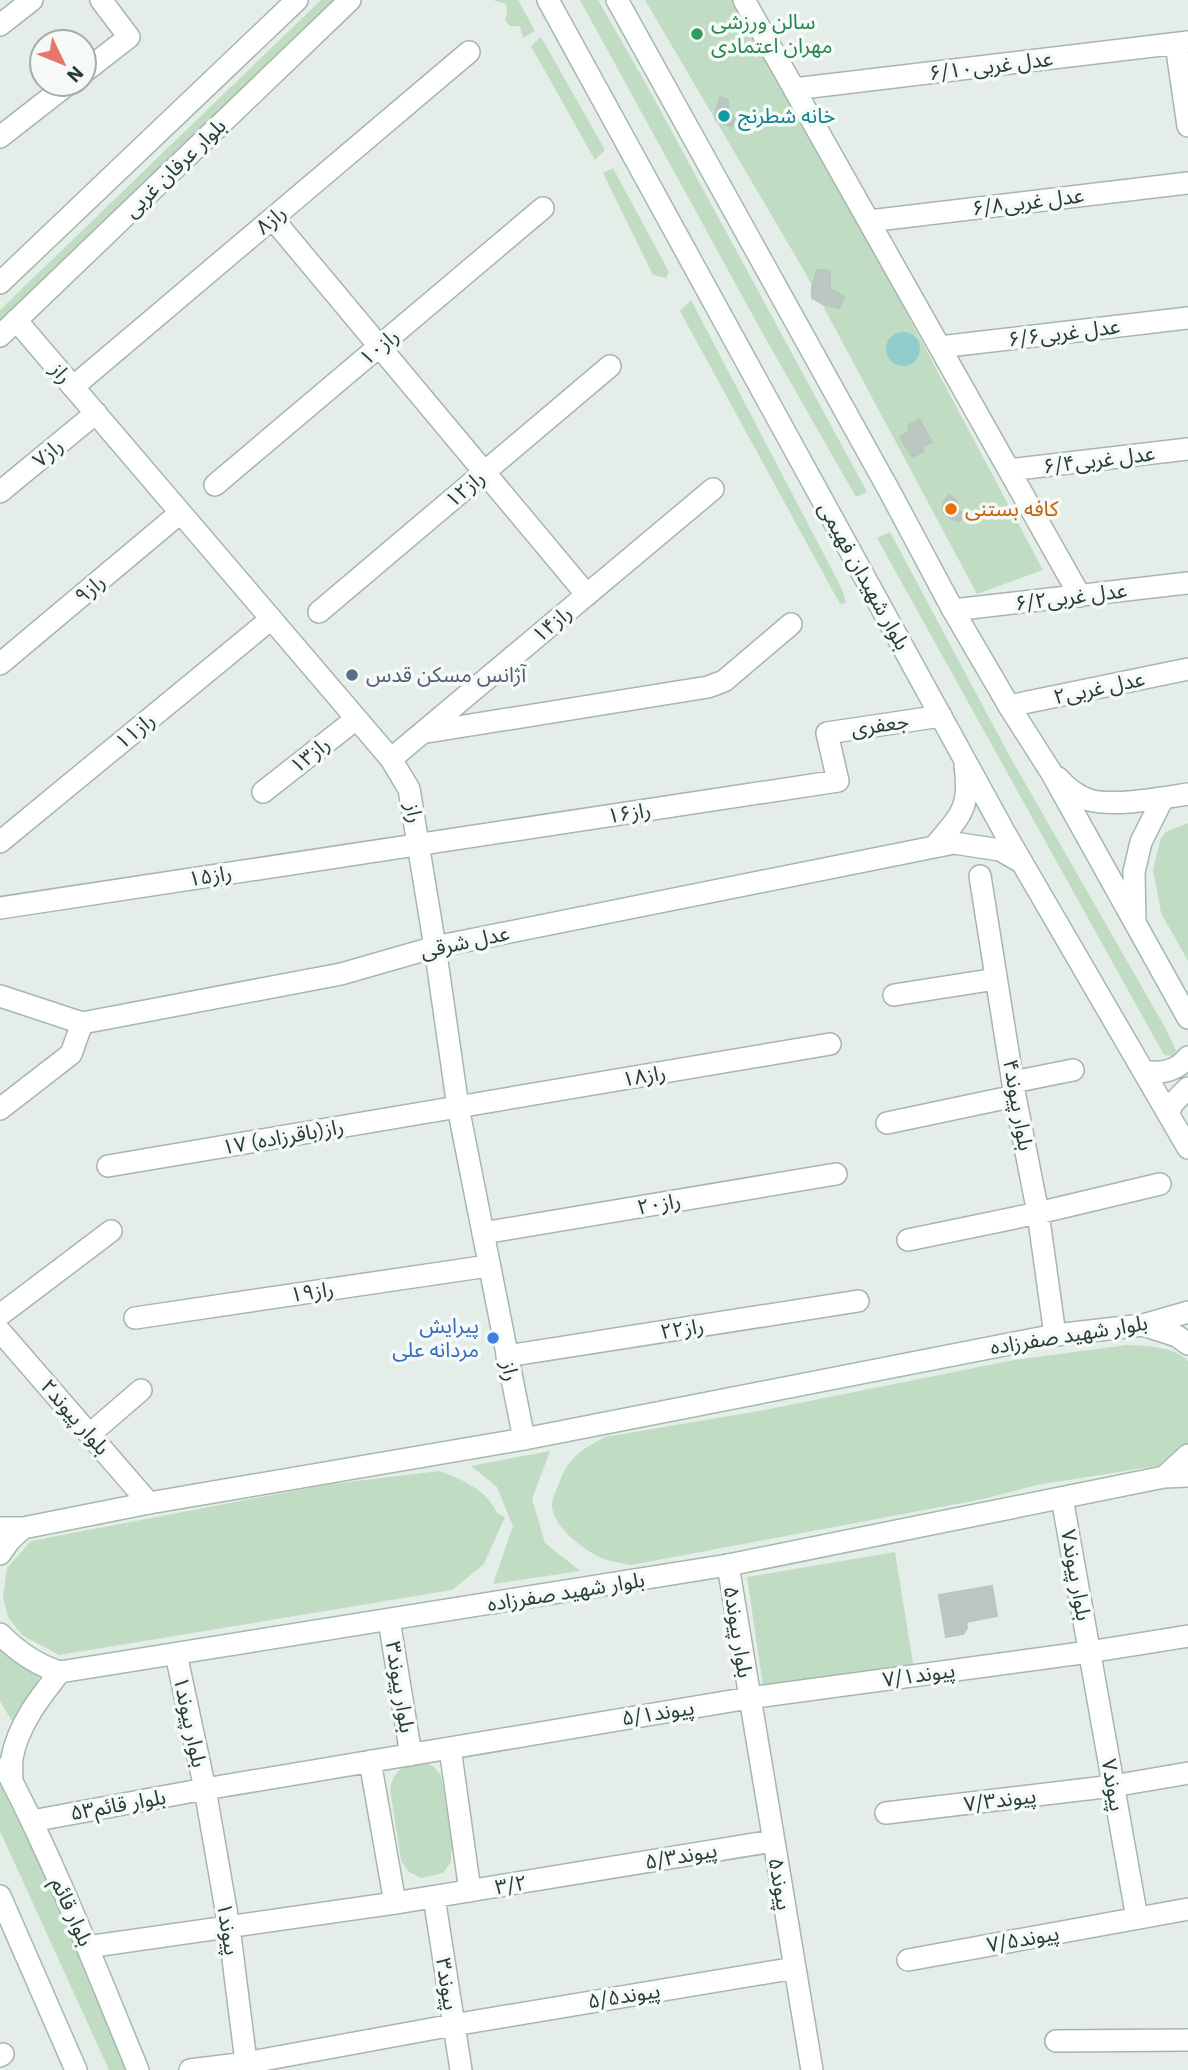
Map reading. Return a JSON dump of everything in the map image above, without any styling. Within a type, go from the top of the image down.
[{"type":"street","points":[[0,25],[32,0]]},
{"type":"street","points":[[98,61],[130,37],[101,0]]},
{"type":"street","name":"بلوار عرفان غربی","points":[[0,283],[297,0]]},
{"type":"street","name":"بلوار عرفان غربی","points":[[0,336],[350,0]]},
{"type":"street","name":"بلوار شهیدان فهیمی","points":[[548,0],[1021,862],[1188,1148]]},
{"type":"street","points":[[617,0],[953,610],[1051,772],[1188,1018]]},
{"type":"street","points":[[744,0],[1080,596]]},
{"type":"street","points":[[1182,43],[1188,126]]},
{"type":"street","name":"۶/۱۰عدل غربی","points":[[794,89],[1182,43]]},
{"type":"street","name":"راز۸","points":[[73,387],[469,52]]},
{"type":"street","points":[[0,137],[50,98]]},
{"type":"street","name":"۶/۸عدل غربی","points":[[869,221],[1188,183]]},
{"type":"street","name":"راز۱۰","points":[[215,485],[542,208]]},
{"type":"street","points":[[273,219],[587,595]]},
{"type":"street","name":"۶/۶عدل غربی","points":[[940,348],[1188,318]]},
{"type":"street","name":"راز","points":[[16,320],[391,760],[409,789],[420,844],[458,1107],[524,1439]]},
{"type":"street","name":"راز۱۲","points":[[319,612],[610,366]]},
{"type":"street","name":"راز۷","points":[[0,492],[96,413]]},
{"type":"street","name":"۶/۴عدل غربی","points":[[1009,470],[1188,450]]},
{"type":"street","name":"راز۱۴","points":[[391,760],[713,489]]},
{"type":"street","name":"راز۹","points":[[0,664],[180,513]]},
{"type":"street","name":"۶/۲عدل غربی","points":[[953,610],[1188,583]]},
{"type":"street","name":"راز۱۱","points":[[0,842],[271,619]]},
{"type":"street","points":[[425,732],[708,687],[724,681],[791,624]]},
{"type":"street","name":"عدل غربی۲","points":[[1009,706],[1188,669]]},
{"type":"street","name":"جعفری","points":[[838,781],[827,733],[941,716]]},
{"type":"street","name":"راز۱۳","points":[[263,792],[356,719]]},
{"type":"street","points":[[934,847],[965,808],[968,784],[964,759]]},
{"type":"street","points":[[1051,772],[1069,790],[1090,800],[1114,802],[1188,794]]},
{"type":"street","name":"راز۱۶","points":[[420,844],[838,781]]},
{"type":"street","points":[[1135,925],[1134,872],[1140,842],[1163,798]]},
{"type":"street","name":"عدل شرقی","points":[[0,996],[82,1023],[341,974],[435,947],[954,843],[1000,850],[1021,862]]},
{"type":"street","name":"راز۱۵","points":[[0,908],[420,844]]},
{"type":"street","name":"بلوار پیوند۴","points":[[980,876],[1014,1089],[1038,1213],[1055,1335]]},
{"type":"street","points":[[894,995],[996,978]]},
{"type":"street","points":[[0,1109],[71,1054],[82,1023]]},
{"type":"street","name":"راز۱۸","points":[[458,1107],[830,1044]]},
{"type":"street","points":[[1144,1071],[1159,1073],[1173,1070],[1188,1057]]},
{"type":"street","points":[[887,1123],[1014,1089],[1073,1070]]},
{"type":"street","points":[[1168,1114],[1173,1103],[1188,1088]]},
{"type":"street","name":"۱۷ راز(باقرزاده)","points":[[107,1166],[458,1107]]},
{"type":"street","name":"راز۲۰","points":[[483,1233],[835,1174]]},
{"type":"street","points":[[908,1240],[1160,1184]]},
{"type":"street","points":[[0,1315],[111,1231]]},
{"type":"street","name":"راز۱۹","points":[[135,1318],[488,1266]]},
{"type":"street","name":"راز۲۲","points":[[507,1356],[858,1301]]},
{"type":"street","name":"بلوار شهید صفرزاده","points":[[0,1528],[23,1528],[149,1503],[524,1439],[1055,1335],[1143,1325],[1188,1312]]},
{"type":"street","points":[[1143,1325],[1177,1336],[1188,1344]]},
{"type":"street","name":"بلوار پیوند۲","points":[[0,1331],[149,1503]]},
{"type":"street","points":[[90,1434],[141,1391]]},
{"type":"street","points":[[1164,1477],[1188,1455]]},
{"type":"street","name":"بلوار شهید صفرزاده","points":[[60,1672],[727,1565],[1164,1477],[1188,1476]]},
{"type":"street","name":"بلوار پیوند۷","points":[[1062,1498],[1089,1652]]},
{"type":"street","points":[[0,1554],[23,1528]]},
{"type":"street","name":"بلوار پیوند۵","points":[[727,1565],[749,1698]]},
{"type":"street","name":"بلوار پیوند۳","points":[[389,1620],[411,1755]]},
{"type":"street","points":[[0,1634],[42,1667],[60,1672],[33,1708],[23,1727],[12,1758],[12,1780]]},
{"type":"street","name":"پیوند۷/۱","points":[[749,1698],[1188,1636]]},
{"type":"street","name":"پیوند۷","points":[[1089,1652],[1137,1918]]},
{"type":"street","name":"بلوار پیوند۱","points":[[176,1654],[205,1789]]},
{"type":"street","name":"پیوند۵/۱","points":[[370,1761],[749,1698]]},
{"type":"street","name":"پیوند۵","points":[[749,1698],[812,2070]]},
{"type":"street","points":[[450,1748],[470,1891]]},
{"type":"street","name":"بلوار قائم","points":[[0,1757],[32,1821],[138,2070]]},
{"type":"street","points":[[370,1761],[395,1903]]},
{"type":"street","name":"بلوار قائم۵۳","points":[[32,1821],[370,1761]]},
{"type":"street","name":"پیوند۷/۳","points":[[886,1813],[1113,1786],[1188,1773]]},
{"type":"street","name":"پیوند۱","points":[[205,1789],[229,1927],[247,2066]]},
{"type":"street","name":"پیوند۵/۳","points":[[589,1872],[773,1841]]},
{"type":"street","name":"۳/۲","points":[[87,1947],[589,1872]]},
{"type":"street","points":[[0,1896],[76,2070]]},
{"type":"street","name":"پیوند۳","points":[[434,1897],[461,2070]]},
{"type":"street","name":"پیوند۷/۵","points":[[908,1960],[1188,1909]]},
{"type":"street","name":"پیوند۵/۵","points":[[190,2070],[247,2066],[453,2025],[794,1968]]},
{"type":"street","points":[[1056,2041],[1188,2040]]},
{"type":"green space","points":[[321,0],[339,0],[0,326],[0,310]]},
{"type":"green space","points":[[493,0],[518,0],[535,31],[523,38],[520,26],[510,26],[505,20],[506,4]]},
{"type":"green space","points":[[580,0],[598,0],[867,492],[856,497],[763,334]]},
{"type":"green space","points":[[645,0],[737,0],[803,118],[1043,570],[977,594],[806,274]]},
{"type":"green space","points":[[541,37],[605,150],[595,160],[531,46]]},
{"type":"green space","points":[[613,168],[669,272],[666,278],[653,275],[603,173]]},
{"type":"green space","points":[[691,300],[842,589],[846,603],[840,604],[680,311]]},
{"type":"green space","points":[[890,532],[1009,755],[1166,1029],[1177,1053],[1164,1055],[877,538]]},
{"type":"green space","points":[[1188,823],[1188,961],[1161,913],[1153,869],[1161,838],[1166,832]]},
{"type":"green space","points":[[1127,1345],[1175,1352],[1188,1361],[1188,1444],[1169,1464],[1037,1485],[983,1499],[631,1565],[604,1559],[589,1551],[565,1531],[554,1515],[553,1499],[570,1462],[605,1437],[759,1411],[1014,1360]]},
{"type":"green space","points":[[550,1451],[532,1499],[545,1543],[580,1571],[493,1584],[513,1526],[497,1487],[471,1466]]},
{"type":"green space","points":[[439,1471],[473,1486],[487,1498],[497,1513],[505,1517],[484,1564],[452,1590],[59,1655],[22,1635],[8,1617],[3,1597],[7,1568],[31,1541],[324,1485]]},
{"type":"green space","points":[[895,1552],[914,1670],[764,1693],[747,1577]]},
{"type":"green space","points":[[0,1646],[41,1673],[12,1721],[0,1701]]},
{"type":"green space","points":[[424,1761],[441,1775],[452,1843],[451,1862],[443,1873],[421,1878],[409,1872],[401,1860],[390,1789],[397,1772],[411,1764]]},
{"type":"green space","points":[[0,1785],[76,1938],[127,2070],[109,2070],[0,1831]]},
{"type":"water","points":[[903,332],[915,337],[920,349],[915,361],[903,366],[891,361],[886,349],[891,337]]},
{"type":"building","name":"خانه شطرنج","points":[[720,97],[728,100],[728,112],[735,119],[732,127],[716,120]]},
{"type":"building","points":[[817,270],[830,271],[830,289],[844,297],[839,308],[812,298]]},
{"type":"building","points":[[919,419],[932,442],[912,457],[900,437],[910,431],[908,426]]},
{"type":"building","name":"کافه بستنی","points":[[949,495],[957,501],[955,507],[964,515],[960,521],[951,519],[944,513],[943,504]]},
{"type":"building","points":[[992,1586],[997,1616],[966,1622],[967,1628],[963,1634],[946,1637],[939,1595]]},
{"type":"place","name":"سالن ورزشی مهران اعتمادی","points":[[697,34]]},
{"type":"place","name":"خانه شطرنج","points":[[724,116]]},
{"type":"place","name":"کافه بستنی","points":[[951,509]]},
{"type":"place","name":"آژانس مسکن قدس","points":[[352,675]]},
{"type":"place","name":"پیرایش مردانه علی","points":[[493,1338]]}]
